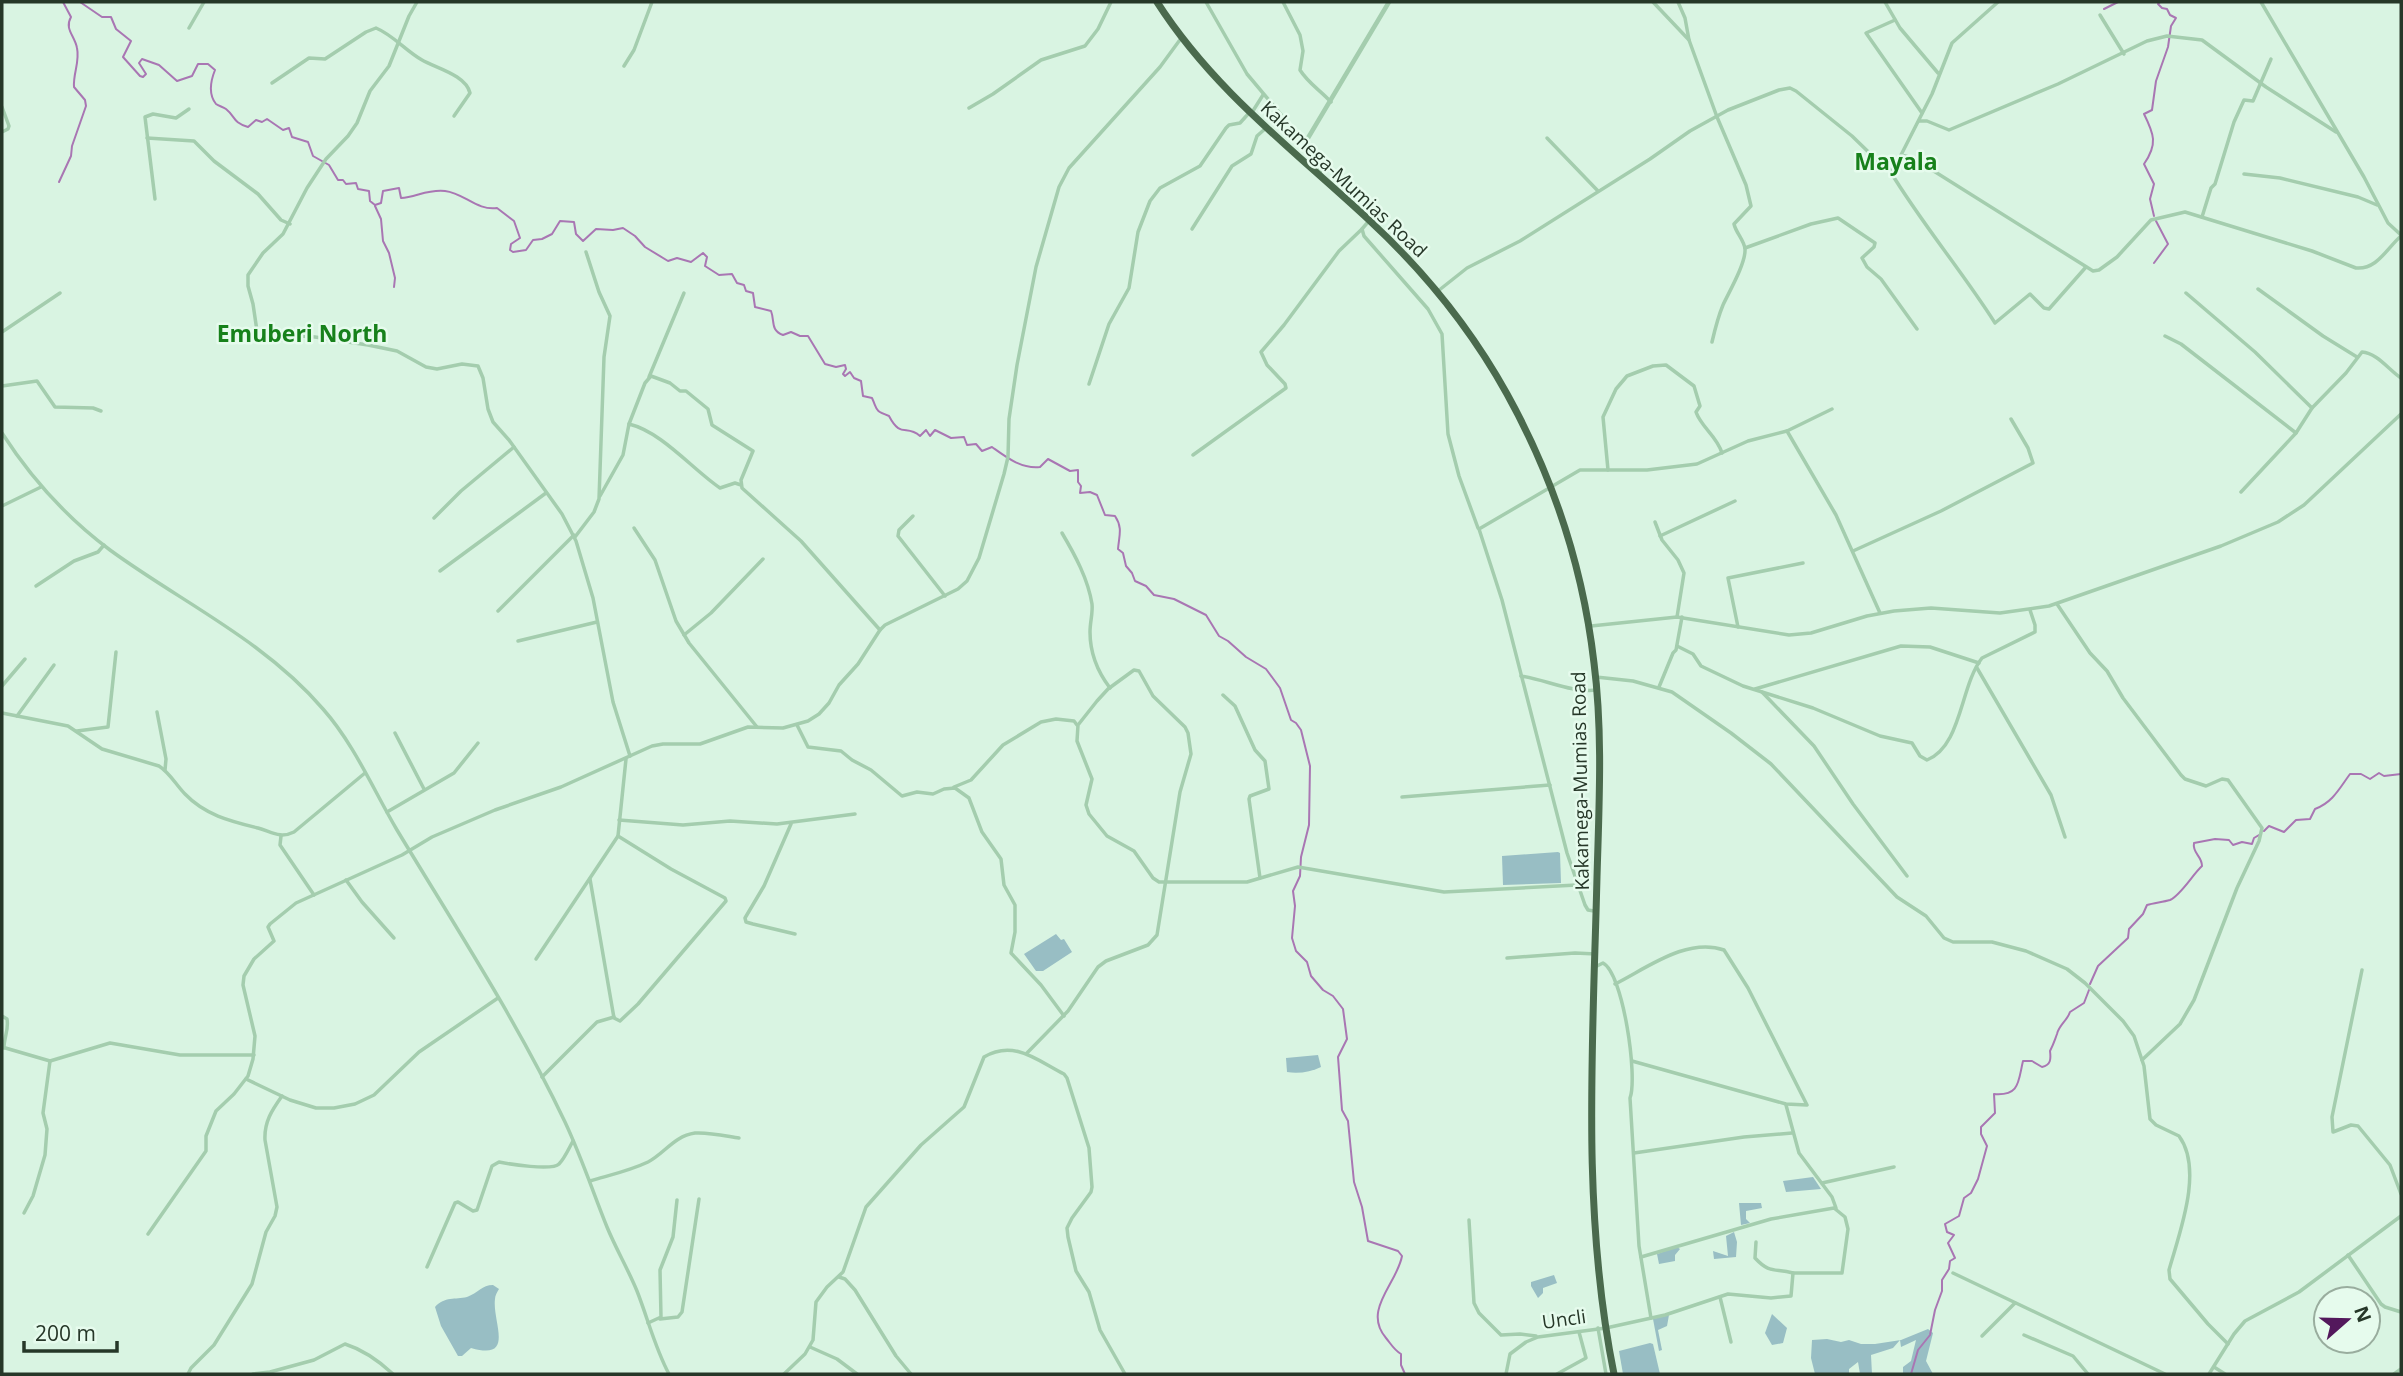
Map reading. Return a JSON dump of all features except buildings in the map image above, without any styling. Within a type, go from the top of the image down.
[{"type":"highway","name":"Kakamega-Mumias Road","points":[[1157,2],[1207,68],[1250,114],[1370,220],[1438,292],[1472,337],[1508,395],[1550,487],[1578,573],[1589,626],[1597,690],[1599,777],[1592,1166],[1602,1328],[1614,1374]]},
{"type":"street","points":[[189,28],[204,2]]},
{"type":"street","points":[[417,2],[387,69],[370,91],[357,123],[321,166],[290,224],[263,253],[247,279],[257,331],[261,336],[283,340],[302,336],[315,337],[368,345],[397,351],[426,367],[437,369],[462,364],[476,365],[482,373],[490,415],[562,514],[574,537],[593,598],[613,702],[628,757],[618,836],[536,959]]},
{"type":"street","points":[[624,66],[634,50],[652,2]]},
{"type":"street","points":[[969,108],[1041,60],[1084,46],[1098,29],[1111,2]]},
{"type":"street","points":[[1207,2],[1238,60],[1263,95],[1313,153],[1320,166],[1322,178]]},
{"type":"street","points":[[1283,2],[1300,35],[1303,51],[1300,69],[1308,82],[1331,102]]},
{"type":"street","points":[[1305,143],[1389,2]]},
{"type":"street","points":[[1653,2],[1689,40]]},
{"type":"street","points":[[1885,2],[1895,20],[1938,73]]},
{"type":"street","points":[[1889,171],[1902,155],[1919,121],[1956,37],[1998,2]]},
{"type":"street","points":[[1902,155],[1918,161],[2093,271],[2099,270],[2126,248],[2142,227],[2156,217],[2185,212],[2312,251],[2356,268],[2372,266],[2401,235],[2388,223],[2364,177],[2261,2]]},
{"type":"street","points":[[1681,3],[1689,40],[1717,117],[1749,192],[1751,204],[1749,210],[1735,222],[1734,226],[1745,248],[1736,279],[1721,309],[1712,342]]},
{"type":"street","points":[[2100,15],[2124,54]]},
{"type":"street","points":[[1895,20],[1866,33],[1922,113]]},
{"type":"street","points":[[272,83],[309,58],[325,59],[373,29],[385,32],[420,59],[444,70],[468,87],[470,93],[454,116]]},
{"type":"street","points":[[1919,121],[1927,121],[1949,130],[2124,54],[2147,41],[2167,36],[2202,40],[2336,132]]},
{"type":"street","points":[[148,1234],[206,1151],[205,1138],[218,1107],[234,1094],[251,1070],[255,1036],[243,985],[244,976],[254,959],[274,941],[269,929],[270,924],[296,904],[411,850],[437,834],[561,787],[652,746],[700,744],[745,729],[783,728],[813,718],[824,709],[839,685],[858,664],[880,631],[890,622],[958,589],[967,580],[979,558],[1008,458],[1009,418],[1024,324],[1036,267],[1059,187],[1069,168],[1160,67],[1182,37]]},
{"type":"street","points":[[2202,217],[2234,122],[2244,100],[2253,101],[2271,59]]},
{"type":"street","points":[[1438,292],[1467,268],[1520,241],[1679,138],[1752,100],[1790,88],[1852,136],[1889,171],[1995,323],[2030,294],[2044,308],[2049,309],[2086,267]]},
{"type":"street","points":[[1088,384],[1109,324],[1129,288],[1138,232],[1153,195],[1163,186],[1200,166],[1226,128],[1240,124],[1263,95]]},
{"type":"street","points":[[2,107],[9,126],[2,132]]},
{"type":"street","points":[[155,199],[144,119],[148,114],[176,118],[189,109]]},
{"type":"street","points":[[1192,229],[1232,166],[1251,154],[1256,138],[1266,128]]},
{"type":"street","points":[[147,138],[194,141],[214,161],[258,194],[281,220],[290,224]]},
{"type":"street","points":[[1547,138],[1598,191]]},
{"type":"street","points":[[1308,166],[1313,153]]},
{"type":"street","points":[[2244,174],[2280,178],[2358,197],[2378,206]]},
{"type":"street","points":[[1745,248],[1811,223],[1838,218],[1875,243],[1862,258],[1867,267],[1881,279],[1917,329]]},
{"type":"street","points":[[1193,455],[1286,388],[1284,382],[1264,362],[1261,352],[1339,251],[1370,220]]},
{"type":"street","points":[[1362,229],[1371,245],[1428,309],[1443,338],[1448,433],[1459,476],[1502,600],[1577,885],[1587,909],[1596,912]]},
{"type":"street","points":[[586,251],[610,316],[604,357],[599,499]]},
{"type":"street","points":[[2258,289],[2357,357]]},
{"type":"street","points":[[2,332],[60,293]]},
{"type":"street","points":[[498,611],[574,537],[594,512],[623,454],[629,424],[684,293]]},
{"type":"street","points":[[2186,293],[2255,352],[2312,408]]},
{"type":"street","points":[[2165,336],[2181,344],[2296,433]]},
{"type":"street","points":[[2241,492],[2296,433],[2312,408],[2346,373],[2357,357],[2367,352],[2401,378]]},
{"type":"street","points":[[1608,470],[1603,420],[1616,389],[1630,375],[1660,364],[1668,366],[1694,386],[1700,407],[1696,412],[1699,421],[1717,441],[1722,453]]},
{"type":"street","points":[[649,377],[657,377],[680,391],[686,390],[708,409],[710,423],[715,428],[752,449],[753,454],[742,476],[741,485]]},
{"type":"street","points":[[2,386],[37,381],[55,407],[89,407],[101,411]]},
{"type":"street","points":[[1479,529],[1580,470],[1647,470],[1689,466],[1755,439],[1787,431],[1832,409]]},
{"type":"street","points":[[1589,626],[1679,617],[1777,634],[1799,634],[1880,613],[1931,608],[1984,614],[2030,610],[2057,604],[2232,542],[2278,522],[2304,505],[2401,414]]},
{"type":"street","points":[[1853,551],[1941,511],[2033,463],[2028,448],[2011,419]]},
{"type":"street","points":[[629,424],[643,429],[663,442],[696,472],[720,488],[734,483],[741,485],[808,548],[880,631]]},
{"type":"street","points":[[1787,431],[1830,502],[1880,613]]},
{"type":"street","points":[[2,433],[41,487],[104,545],[232,631],[292,676],[333,722],[411,850],[542,1077],[573,1141],[669,1374]]},
{"type":"street","points":[[434,517],[514,447]]},
{"type":"street","points":[[2,506],[41,487]]},
{"type":"street","points":[[440,571],[546,493]]},
{"type":"street","points":[[1660,536],[1735,501]]},
{"type":"street","points":[[913,516],[899,530],[898,536],[945,596]]},
{"type":"street","points":[[1655,522],[1660,536],[1684,573],[1678,646],[1659,687]]},
{"type":"street","points":[[634,528],[655,560],[684,635],[757,727]]},
{"type":"street","points":[[1062,533],[1087,588],[1092,609],[1092,649],[1097,669],[1110,688]]},
{"type":"street","points":[[36,586],[74,561],[97,553],[104,545]]},
{"type":"street","points":[[684,635],[711,613],[763,559]]},
{"type":"street","points":[[1738,627],[1728,578],[1803,563]]},
{"type":"street","points":[[2057,604],[2181,775],[2185,779],[2207,786],[2222,779],[2228,780],[2262,828],[2194,1000],[2180,1024],[2142,1060]]},
{"type":"street","points":[[1678,646],[1690,651],[1701,666],[1754,689],[1813,708],[1880,736],[1912,743],[1920,756],[1927,760],[1948,743],[1978,665],[1989,654],[2035,632],[2030,610]]},
{"type":"street","points":[[518,640],[597,622]]},
{"type":"street","points":[[1754,689],[1901,646],[1930,647],[1978,665],[2051,795],[2065,837]]},
{"type":"street","points":[[77,731],[108,726],[116,652]]},
{"type":"street","points":[[2,686],[25,659]]},
{"type":"street","points":[[17,716],[54,665]]},
{"type":"street","points":[[1027,1053],[1064,1016],[1098,967],[1105,961],[1148,946],[1153,941],[1160,921],[1180,792],[1191,754],[1188,733],[1181,722],[1153,696],[1137,670],[1131,671],[1110,688],[1077,727]]},
{"type":"street","points":[[1521,676],[1542,679],[1582,692],[1597,690]]},
{"type":"street","points":[[1596,677],[1626,679],[1659,687],[1683,698],[1771,764],[1897,897],[1926,916],[1944,938],[1953,942],[1996,943],[2050,961],[2078,977],[2127,1025],[2134,1036],[2142,1060],[2150,1119],[2156,1125],[2179,1136],[2189,1162],[2187,1207],[2169,1270],[2170,1279],[2199,1315],[2228,1344]]},
{"type":"street","points":[[1761,691],[1814,746],[1907,876]]},
{"type":"street","points":[[1223,695],[1235,706],[1255,750],[1265,761],[1267,770],[1268,791],[1250,795],[1248,799],[1261,878]]},
{"type":"street","points":[[157,712],[166,759],[165,770]]},
{"type":"street","points":[[2,713],[68,726],[102,749],[159,766],[186,795],[206,811],[223,819],[281,836],[294,832],[365,773]]},
{"type":"street","points":[[797,725],[808,747],[836,749],[845,753],[902,796],[917,792],[933,794],[971,780],[1003,746],[1041,722],[1056,719],[1081,721]]},
{"type":"street","points":[[1075,722],[1077,743],[1092,782],[1086,805],[1088,812],[1107,836],[1134,851],[1153,878],[1159,882],[1244,883],[1300,868],[1444,892],[1577,885]]},
{"type":"street","points":[[394,733],[424,789]]},
{"type":"street","points":[[387,812],[454,773],[478,743]]},
{"type":"street","points":[[1402,797],[1550,785]]},
{"type":"street","points":[[950,788],[960,790],[969,798],[981,829],[1001,859],[1004,885],[1015,905],[1015,932],[1011,953],[1041,985],[1064,1016]]},
{"type":"street","points":[[619,820],[683,825],[730,821],[791,824],[855,814]]},
{"type":"street","points":[[791,824],[764,886],[745,918],[746,922],[752,924],[795,934]]},
{"type":"street","points":[[281,836],[280,845],[314,895]]},
{"type":"street","points":[[590,879],[614,1017],[615,1021],[620,1021],[638,1004],[726,901],[618,836]]},
{"type":"street","points":[[346,880],[394,939]]},
{"type":"street","points":[[1615,984],[1682,951],[1715,947],[1724,950],[1748,988],[1807,1105],[1786,1104],[1632,1061]]},
{"type":"street","points":[[1507,958],[1596,954]]},
{"type":"street","points":[[1595,967],[1602,963],[1608,965],[1627,1024],[1632,1061],[1633,1087],[1630,1098],[1641,1257],[1651,1318]]},
{"type":"street","points":[[2362,970],[2332,1117],[2333,1132],[2351,1125],[2358,1126],[2390,1165],[2401,1194]]},
{"type":"street","points":[[246,1079],[294,1102],[324,1109],[351,1105],[366,1100],[385,1087],[419,1052],[498,998]]},
{"type":"street","points":[[2,1016],[7,1019],[9,1029],[3,1047],[50,1061],[110,1043],[180,1055],[254,1055]]},
{"type":"street","points":[[542,1077],[597,1022],[614,1017]]},
{"type":"street","points":[[784,1374],[810,1347],[816,1302],[846,1268],[860,1221],[869,1203],[921,1144],[964,1107],[984,1057],[998,1051],[1027,1053],[1066,1077],[1090,1154],[1092,1190],[1072,1218],[1068,1237],[1076,1270],[1089,1292],[1100,1330],[1125,1374]]},
{"type":"street","points":[[24,1213],[33,1196],[45,1155],[47,1129],[43,1113],[50,1061]]},
{"type":"street","points":[[188,1374],[193,1365],[214,1345],[255,1276],[266,1232],[275,1216],[276,1207],[265,1130],[272,1109],[282,1096]]},
{"type":"street","points":[[1756,1242],[1755,1258],[1771,1272],[1784,1270],[1793,1273],[1842,1273],[1848,1229],[1844,1217],[1822,1183],[1802,1159],[1792,1133],[1786,1104]]},
{"type":"street","points":[[590,1181],[650,1161],[674,1141],[686,1136],[700,1133],[739,1138]]},
{"type":"street","points":[[1634,1153],[1792,1133]]},
{"type":"street","points":[[427,1267],[454,1203],[458,1202],[476,1211],[492,1166],[499,1162],[515,1166],[536,1165],[553,1168],[573,1141]]},
{"type":"street","points":[[1822,1183],[1894,1167]]},
{"type":"street","points":[[648,1323],[678,1317],[682,1312],[699,1199]]},
{"type":"street","points":[[660,1319],[660,1270],[673,1237],[677,1200]]},
{"type":"street","points":[[1641,1257],[1771,1219],[1836,1208]]},
{"type":"street","points":[[2209,1374],[2249,1318],[2284,1301],[2401,1216]]},
{"type":"street","points":[[1469,1220],[1473,1297],[1479,1313],[1501,1335],[1538,1337]]},
{"type":"street","points":[[2348,1255],[2381,1304],[2401,1312]]},
{"type":"street","name":"Uncli","points":[[1506,1374],[1510,1354],[1538,1337],[1651,1318],[1728,1294],[1774,1298],[1791,1296],[1793,1273]]},
{"type":"street","points":[[1953,1273],[2165,1374]]},
{"type":"street","points":[[839,1278],[845,1279],[855,1290],[896,1356],[911,1374]]},
{"type":"street","points":[[1720,1297],[1731,1342]]},
{"type":"street","points":[[1983,1336],[2015,1303]]},
{"type":"street","points":[[1602,1328],[1606,1374]]},
{"type":"street","points":[[1557,1374],[1586,1358],[1579,1332]]},
{"type":"street","points":[[2024,1335],[2068,1354],[2088,1374]]},
{"type":"street","points":[[253,1374],[313,1360],[345,1344],[372,1357],[393,1374]]},
{"type":"street","points":[[810,1347],[837,1359],[857,1374]]},
{"type":"street","points":[[2214,1367],[2225,1374]]},
{"type":"street","points":[[2394,1374],[2401,1369]]},
{"type":"shaded area","points":[[1558,852],[1561,883],[1503,885],[1502,856]]},
{"type":"shaded area","points":[[1056,934],[1061,940],[1064,939],[1072,952],[1043,971],[1036,971],[1024,954]]},
{"type":"shaded area","points":[[1318,1055],[1321,1067],[1304,1072],[1287,1072],[1286,1058]]},
{"type":"shaded area","points":[[1813,1177],[1821,1189],[1786,1192],[1783,1181]]},
{"type":"shaded area","points":[[1739,1203],[1761,1203],[1762,1208],[1746,1211],[1746,1219],[1750,1223],[1741,1225]]},
{"type":"shaded area","points":[[1734,1232],[1737,1242],[1736,1257],[1714,1259],[1713,1251],[1728,1256],[1726,1236]]},
{"type":"shaded area","points":[[1677,1247],[1680,1249],[1675,1255],[1675,1261],[1659,1264],[1657,1254]]},
{"type":"shaded area","points":[[1554,1275],[1557,1283],[1543,1288],[1543,1293],[1538,1298],[1531,1282]]},
{"type":"shaded area","points":[[493,1285],[499,1289],[495,1299],[498,1344],[485,1351],[471,1348],[458,1356],[441,1326],[435,1307],[443,1301],[467,1297]]},
{"type":"shaded area","points":[[1772,1314],[1787,1328],[1783,1343],[1772,1345],[1765,1333]]},
{"type":"shaded area","points":[[1669,1315],[1667,1326],[1658,1330],[1662,1350],[1659,1351],[1653,1319]]},
{"type":"shaded area","points":[[1928,1329],[1933,1333],[1926,1361],[1933,1374],[1903,1374],[1903,1367],[1911,1361],[1916,1340],[1901,1347],[1900,1340]]},
{"type":"shaded area","points":[[1812,1340],[1849,1340],[1861,1344],[1875,1344],[1900,1340],[1893,1348],[1871,1355],[1872,1374],[1860,1374],[1858,1362],[1849,1369],[1849,1374],[1815,1374],[1811,1358]]},
{"type":"shaded area","points":[[1653,1344],[1660,1374],[1623,1374],[1619,1351]]},
{"type":"waterway","points":[[59,182],[71,156],[86,106],[85,100],[74,87],[78,53],[69,29],[71,17],[63,2]]},
{"type":"waterway","points":[[80,2],[102,17],[111,17],[116,29],[131,41],[123,57],[140,76],[146,74],[139,63],[142,59],[159,65],[177,81],[192,76],[198,64],[208,64],[215,70],[211,91],[216,104],[248,127],[256,120],[262,122],[267,119],[283,130],[289,128],[292,137],[308,142],[313,156],[329,165],[338,180],[343,180],[346,184],[356,183],[358,189],[369,191],[370,201],[375,205],[381,203],[383,191],[399,188],[401,198],[433,191],[452,192],[483,207],[497,208],[514,221],[520,238],[511,244],[510,250],[513,252],[526,250],[533,240],[552,234],[560,221],[574,222],[576,234],[583,241],[596,229],[623,228],[645,247],[668,261],[677,258],[691,262],[703,253],[707,257],[705,266],[719,275],[732,274],[737,283],[753,293],[755,307],[771,311],[779,333],[783,335],[791,332],[808,336],[825,364],[836,367],[845,365],[843,374],[845,376],[850,372],[854,378],[861,381],[863,396],[872,398],[877,410],[889,416],[900,429],[920,436],[926,430],[930,436],[935,430],[951,438],[964,437],[967,445],[976,444],[982,451],[992,447],[1014,462],[1026,466],[1040,467],[1048,459],[1070,471],[1078,470],[1080,493],[1090,492],[1097,495],[1105,515],[1115,516],[1120,532],[1118,549],[1123,553],[1126,566],[1135,581],[1146,586],[1154,595],[1174,599],[1206,615],[1219,636],[1266,669],[1280,688],[1291,720],[1301,730],[1310,766],[1309,825],[1301,857],[1300,876],[1293,891],[1295,906],[1292,938],[1296,951],[1307,962],[1311,976],[1343,1009],[1347,1039],[1338,1057],[1342,1110],[1348,1121],[1354,1182],[1368,1241],[1398,1251],[1402,1256],[1379,1307],[1378,1317],[1386,1338],[1401,1354],[1401,1365],[1405,1374]]},
{"type":"waterway","points":[[2104,9],[2118,2]]},
{"type":"waterway","points":[[2154,216],[2150,199],[2154,184],[2144,164],[2151,151],[2153,139],[2144,114],[2152,110],[2156,81],[2168,47],[2171,26],[2176,18],[2162,8],[2158,4],[2160,2]]},
{"type":"waterway","points":[[375,206],[381,219],[383,241],[395,278],[394,287]]},
{"type":"waterway","points":[[2154,263],[2168,244],[2156,221]]},
{"type":"waterway","points":[[2264,831],[2269,826],[2284,832],[2296,820],[2310,819],[2315,809],[2331,799],[2350,774],[2361,774],[2370,779],[2379,773],[2384,776],[2401,774]]},
{"type":"waterway","points":[[2090,984],[2098,966],[2128,938],[2129,929],[2143,914],[2147,905],[2170,900],[2202,866],[2194,843],[2215,839],[2229,840],[2233,845],[2242,842],[2252,844],[2254,838],[2259,835]]},
{"type":"waterway","points":[[1911,1374],[1918,1350],[1930,1335],[1942,1291],[1942,1280],[1949,1269],[1950,1261],[1955,1258],[1948,1243],[1954,1235],[1947,1232],[1945,1224],[1959,1216],[1964,1198],[1971,1193],[1978,1179],[1987,1146],[1981,1134],[1981,1127],[1995,1113],[1994,1094],[2009,1093],[2013,1090],[2023,1061],[2032,1061],[2042,1067],[2049,1063],[2050,1051],[2059,1028],[2070,1012],[2084,1003],[2089,990]]},
{"type":"district","name":"Mayala","points":[[1896,162]]},
{"type":"district","name":"Emuberi North","points":[[302,334]]}]
